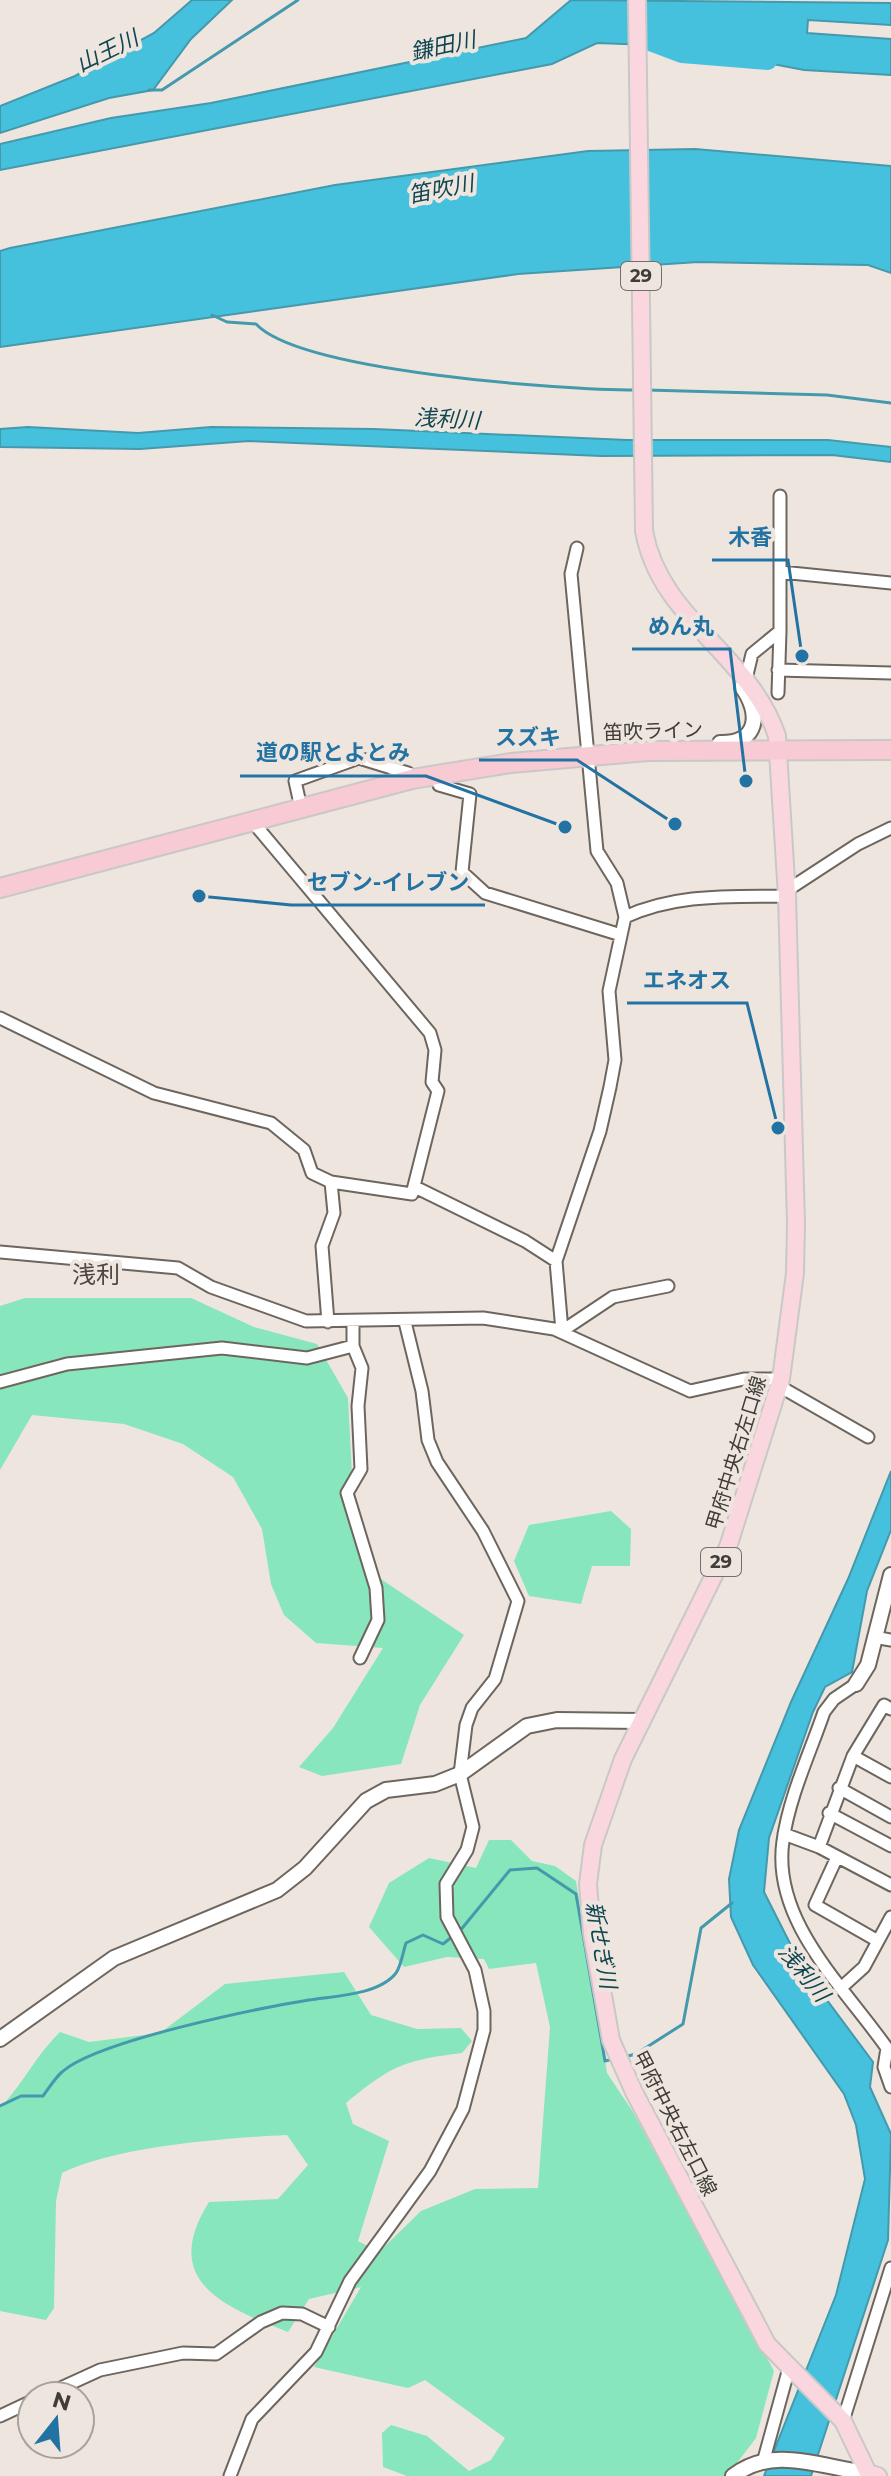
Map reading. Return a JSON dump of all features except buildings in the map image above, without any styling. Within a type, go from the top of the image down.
[{"type":"highway","name":"笛吹ライン","points":[[0,888],[437,775],[589,755],[648,751],[891,750]]},
{"type":"main road","name":"甲府中央右左口線","points":[[637,0],[644,531],[656,572],[671,596],[746,679],[769,710],[779,751],[796,1223],[794,1288],[780,1382],[728,1547],[640,1721],[593,1845],[588,1884],[592,1933],[611,2040],[634,2092],[767,2344],[841,2418],[872,2475]]},
{"type":"street","points":[[778,693],[780,496]]},
{"type":"street","points":[[562,1331],[556,1261],[600,1131],[610,1087],[615,1060],[609,991],[625,917],[617,883],[597,851],[571,574],[577,548]]},
{"type":"street","points":[[781,572],[891,583]]},
{"type":"street","points":[[746,679],[752,654],[780,631]]},
{"type":"street","points":[[648,751],[699,743],[729,743],[749,733],[755,718],[751,700],[717,648]]},
{"type":"street","points":[[778,670],[891,673]]},
{"type":"street","points":[[301,808],[295,781],[359,758],[408,773],[412,779]]},
{"type":"street","points":[[437,775],[439,785],[470,794],[462,872],[485,893],[621,935]]},
{"type":"street","points":[[0,1018],[154,1093],[271,1123],[304,1150],[312,1173],[331,1182],[412,1194],[438,1091],[432,1082],[435,1050],[430,1033],[252,821]]},
{"type":"street","points":[[625,917],[655,903],[694,897],[786,894],[858,844],[890,829]]},
{"type":"street","points":[[328,1322],[322,1246],[334,1213],[331,1182]]},
{"type":"street","points":[[415,1187],[525,1241],[556,1261]]},
{"type":"street","points":[[0,1252],[178,1268],[211,1287],[293,1316],[328,1322],[483,1318],[562,1331],[598,1352],[690,1391],[744,1379],[780,1382],[868,1437]]},
{"type":"street","points":[[562,1331],[613,1297],[668,1286]]},
{"type":"street","points":[[353,1322],[353,1346],[362,1368],[358,1406],[361,1469],[347,1493],[376,1588],[378,1620],[360,1658]]},
{"type":"street","points":[[230,2476],[252,2419],[298,2374],[329,2327],[350,2281],[430,2171],[463,2109],[484,2030],[484,2011],[475,1970],[447,1917],[446,1884],[467,1850],[473,1827],[460,1774],[466,1725],[472,1708],[495,1679],[518,1601],[474,1515],[437,1462],[428,1440],[422,1391],[405,1322]]},
{"type":"street","points":[[0,1382],[67,1364],[222,1348],[307,1358],[353,1346]]},
{"type":"street","points":[[891,1575],[887,1604],[874,1637],[868,1665],[856,1684],[834,1699],[824,1712],[784,1834],[781,1865],[790,1910],[889,2051],[884,2067],[891,2087]]},
{"type":"street","points":[[874,1637],[891,1640]]},
{"type":"street","points":[[819,1847],[829,1813],[853,1756],[884,1705],[891,1709]]},
{"type":"street","points":[[0,2039],[114,1958],[164,1934],[277,1890],[305,1868],[366,1801],[386,1790],[424,1786],[460,1774],[527,1726],[557,1720],[640,1721]]},
{"type":"street","points":[[853,1756],[891,1777]]},
{"type":"street","points":[[839,1788],[891,1817]]},
{"type":"street","points":[[829,1813],[891,1846]]},
{"type":"street","points":[[784,1834],[819,1847],[891,1885]]},
{"type":"street","points":[[837,1857],[815,1905],[878,1941]]},
{"type":"street","points":[[842,1987],[864,1967],[891,1917]]},
{"type":"street","points":[[841,2418],[891,2268]]},
{"type":"street","points":[[78,2380],[100,2370],[183,2353],[216,2354],[261,2322],[282,2313],[302,2314],[329,2327]]},
{"type":"street","points":[[751,2476],[764,2459],[793,2370]]},
{"type":"street","points":[[733,2476],[764,2459],[798,2459],[872,2475]]},
{"type":"green space","points":[[25,1298],[191,1298],[254,1327],[317,1344],[348,1398],[352,1475],[366,1569],[464,1635],[420,1705],[401,1764],[322,1776],[299,1767],[333,1728],[383,1648],[316,1643],[284,1615],[271,1584],[262,1529],[233,1477],[183,1444],[124,1424],[32,1415],[0,1470],[0,1306]]},
{"type":"green space","points":[[611,1511],[631,1529],[630,1566],[592,1566],[581,1604],[529,1596],[514,1561],[529,1525]]},
{"type":"green space","points":[[489,1840],[511,1840],[532,1861],[555,1866],[576,1881],[607,2073],[633,2112],[774,2371],[756,2438],[727,2476],[407,2476],[383,2467],[382,2433],[391,2425],[427,2436],[469,2471],[491,2460],[505,2438],[425,2380],[408,2388],[314,2367],[361,2287],[309,2299],[288,2332],[222,2301],[206,2288],[195,2272],[191,2253],[195,2230],[209,2202],[278,2199],[308,2165],[287,2135],[203,2141],[141,2150],[62,2173],[56,2201],[54,2308],[46,2320],[0,2311],[0,2108],[60,2032],[89,2042],[160,2033],[225,1984],[344,1972],[371,2015],[417,2029],[461,2028],[472,2041],[462,2053],[399,2067],[346,2103],[353,2124],[389,2141],[358,2241],[379,2252],[421,2211],[475,2189],[538,2188],[550,2027],[536,1963],[489,1969],[484,1959],[447,1957],[404,1967],[369,1927],[389,1883],[429,1858],[476,1868]]},
{"type":"water","points":[[192,0],[232,0],[191,39],[153,90],[109,98],[0,133],[0,106],[75,76],[154,33]]},
{"type":"water","points":[[571,0],[891,3],[891,25],[808,20],[807,33],[891,39],[891,75],[804,70],[677,46],[597,43],[552,64],[0,170],[0,144],[111,118],[211,103],[526,38]]},
{"type":"water","name":"笛吹川","points":[[695,149],[891,166],[891,273],[868,265],[698,262],[518,274],[0,347],[0,251],[10,248],[335,185],[588,151]]},
{"type":"water","points":[[28,427],[138,433],[211,427],[374,429],[627,440],[828,440],[891,447],[891,462],[832,455],[601,456],[249,441],[140,449],[0,447],[0,429]]},
{"type":"water","name":"浅利川","points":[[891,1471],[891,1530],[867,1591],[852,1672],[825,1687],[813,1712],[769,1838],[764,1892],[801,1965],[873,2062],[870,2087],[891,2134],[888,2240],[811,2476],[764,2476],[836,2295],[865,2179],[856,2125],[844,2094],[753,1965],[731,1917],[729,1879],[739,1830],[791,1702],[848,1579]]},
{"type":"waterway","points":[[149,90],[162,90],[298,0]]},
{"type":"waterway","name":"鎌田川","points":[[637,37],[682,54],[768,61]]},
{"type":"waterway","points":[[212,315],[227,322],[256,324],[282,341],[324,355],[377,366],[496,382],[636,390]]},
{"type":"waterway","points":[[647,390],[827,395],[891,403]]},
{"type":"waterway","name":"新せぎ川","points":[[459,1932],[510,1870],[537,1868],[576,1894],[605,2061],[613,2059]]},
{"type":"waterway","name":"新せぎ川","points":[[624,2057],[636,2054],[683,2024],[701,1928],[732,1903]]},
{"type":"waterway","name":"新せぎ川","points":[[0,2106],[21,2096],[43,2096],[59,2074],[80,2060],[142,2038],[254,2010],[343,1996],[379,1986],[396,1973],[406,1943],[423,1935],[443,1944],[453,1936]]},
{"type":"place","name":"木香","points":[[802,656]]},
{"type":"place","name":"めん丸","points":[[746,781]]},
{"type":"place","name":"スズキ","points":[[675,824]]},
{"type":"place","name":"道の駅とよとみ","points":[[565,827]]},
{"type":"place","name":"セブン-イレブン","points":[[199,896]]},
{"type":"place","name":"エネオス","points":[[778,1128]]},
{"type":"district","name":"浅利","points":[[96,1274]]},
{"type":"water label","name":"山王川","points":[[107,51]]}]
